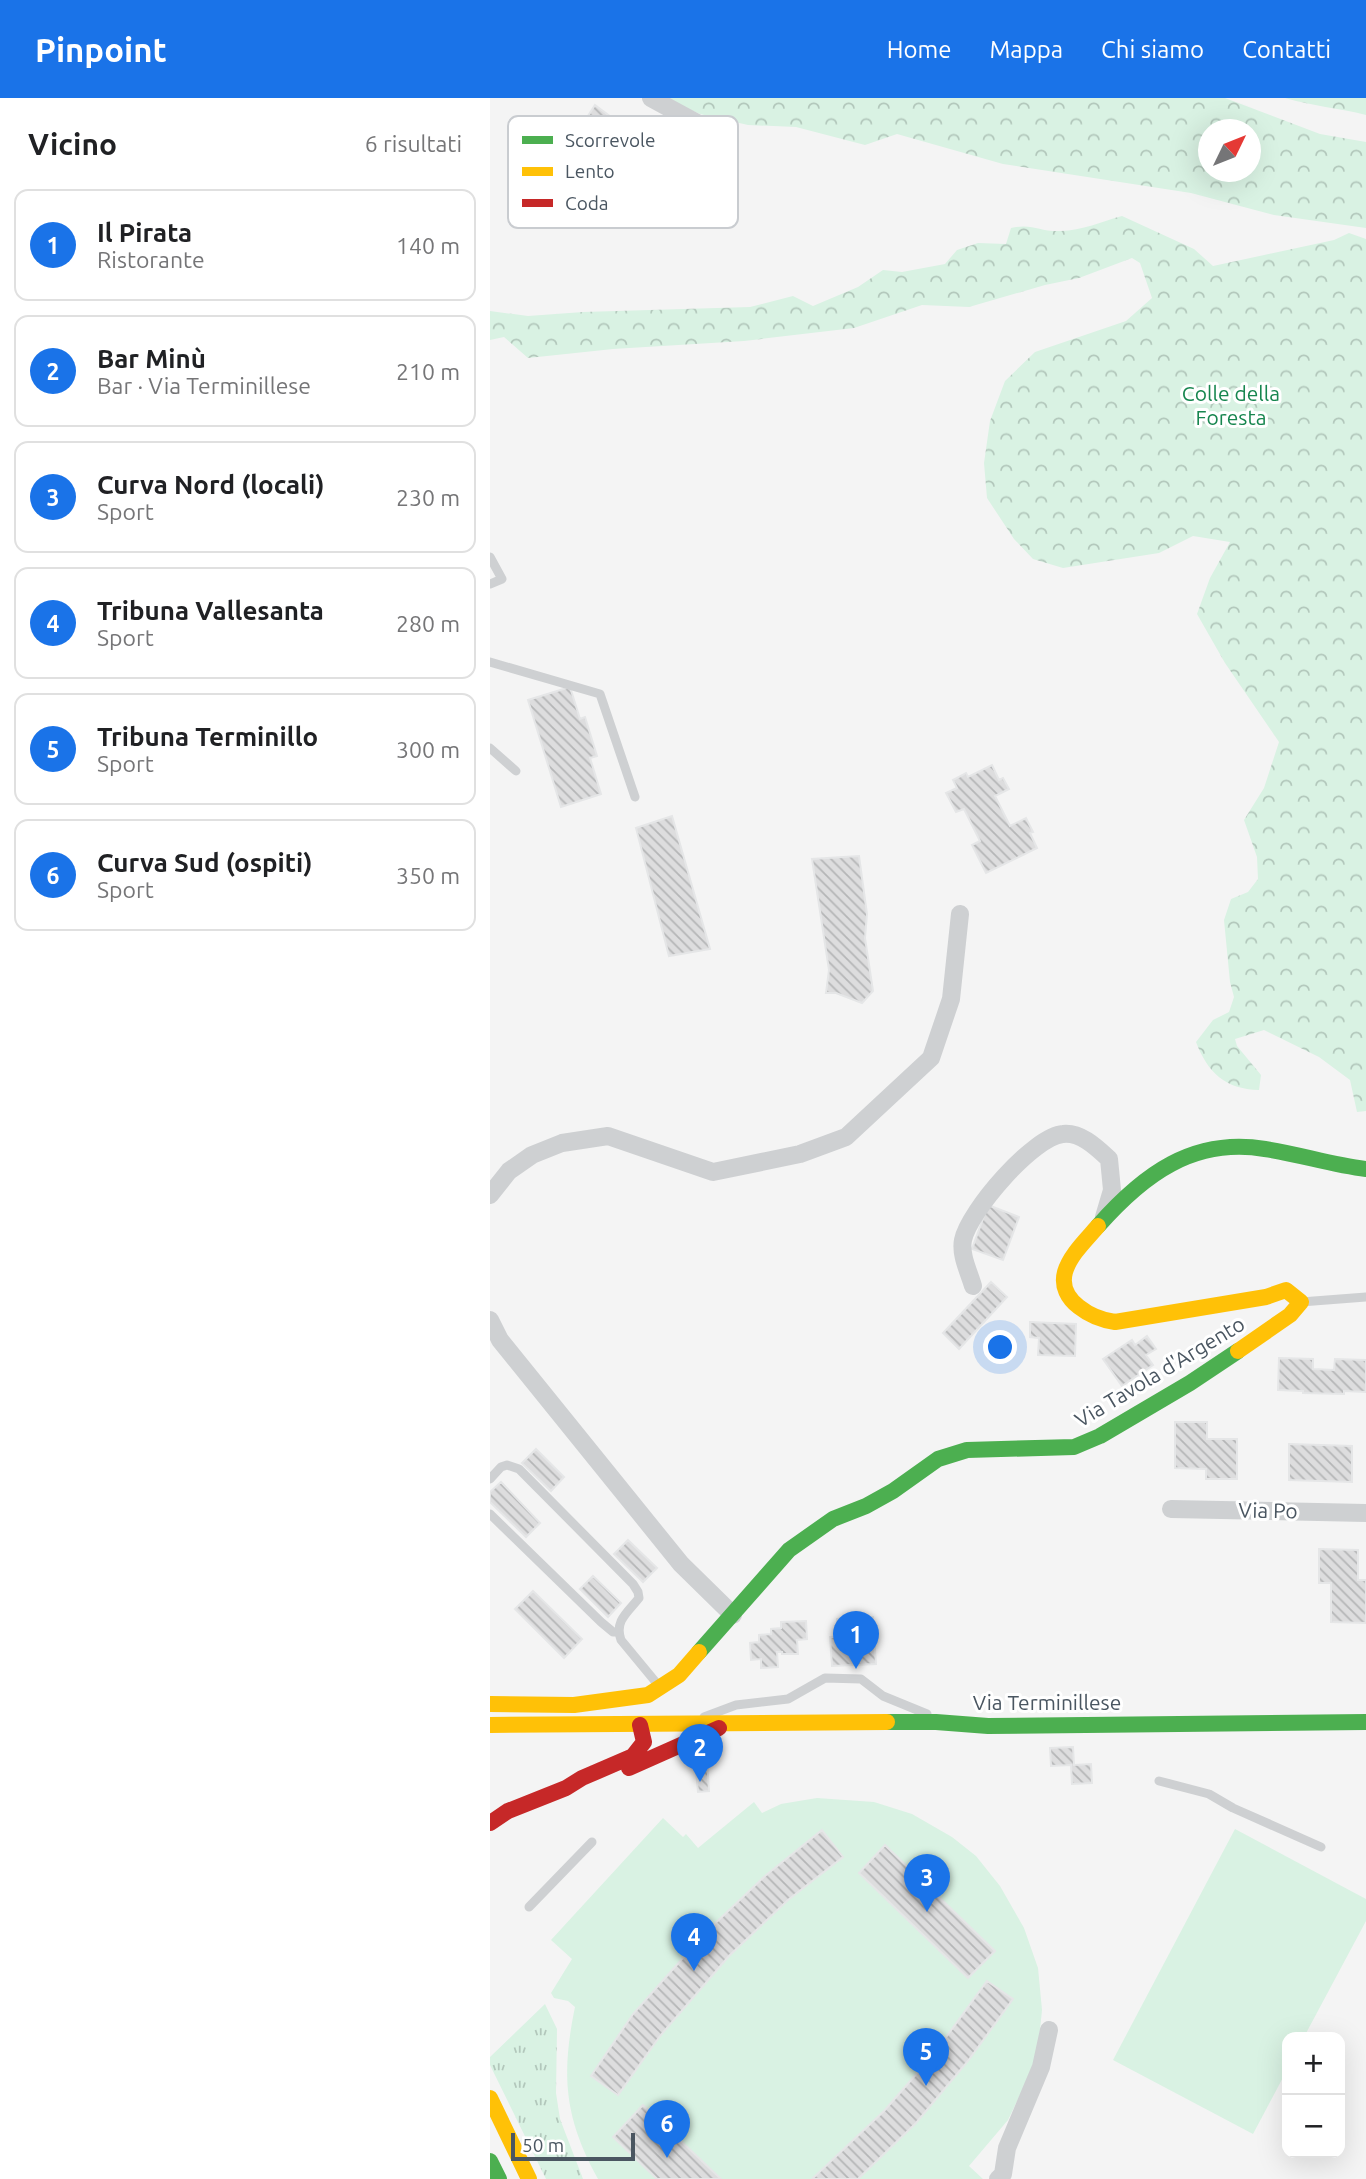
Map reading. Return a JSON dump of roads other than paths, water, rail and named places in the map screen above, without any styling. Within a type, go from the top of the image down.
[{"type":"street","points":[[652,98],[684,116]]},
{"type":"street","points":[[490,1195],[509,1171],[532,1155],[562,1143],[608,1136],[713,1172],[800,1154],[846,1137],[931,1058],[951,999],[960,914]]},
{"type":"street","points":[[973,1286],[964,1260],[963,1241],[969,1224],[1016,1165],[1031,1150],[1053,1136],[1066,1133],[1090,1141],[1109,1159],[1112,1190],[1104,1217]]},
{"type":"street","name":"Via Tavola d'Argento","points":[[490,1706],[574,1705],[648,1695],[679,1675],[789,1550],[833,1519],[866,1506],[893,1491],[938,1460],[967,1450],[1074,1447],[1100,1436],[1190,1383],[1290,1315],[1301,1302],[1286,1290],[1266,1297],[1115,1322],[1097,1320],[1078,1307],[1067,1295],[1064,1278],[1070,1260],[1104,1217],[1129,1194],[1171,1164],[1200,1150],[1225,1145],[1256,1148],[1344,1167],[1366,1169]]},
{"type":"street","points":[[490,1320],[500,1340],[681,1564],[733,1615]]},
{"type":"street","name":"Via Po","points":[[1171,1509],[1366,1513]]},
{"type":"street","points":[[490,1706],[519,1724]]},
{"type":"street","name":"Via Terminillese","points":[[490,1725],[936,1722],[988,1726],[1364,1721]]},
{"type":"street","points":[[566,1788],[585,1787],[727,1724]]},
{"type":"street","points":[[490,1823],[508,1811],[566,1788],[638,1752],[645,1738],[640,1725]]},
{"type":"street","points":[[490,1813],[508,1811]]},
{"type":"street","points":[[999,2179],[1003,2174],[1007,2148],[1041,2067],[1049,2030]]},
{"type":"street","points":[[490,2098],[528,2179]]},
{"type":"street","points":[[490,2161],[499,2179]]},
{"type":"lane","points":[[490,557],[502,579],[490,584]]},
{"type":"lane","points":[[490,662],[600,694],[635,797]]},
{"type":"lane","points":[[490,748],[516,771]]},
{"type":"lane","points":[[1301,1302],[1366,1297]]},
{"type":"lane","points":[[490,1479],[501,1467],[507,1465],[519,1469],[633,1584],[639,1598],[619,1621],[618,1632],[621,1640],[660,1687]]},
{"type":"lane","points":[[490,1514],[601,1622],[613,1632],[618,1632]]},
{"type":"lane","points":[[703,1724],[704,1715],[736,1705],[788,1699],[825,1678],[861,1679],[883,1696],[928,1715],[936,1722]]},
{"type":"lane","points":[[1159,1781],[1209,1794],[1233,1808],[1321,1847]]},
{"type":"lane","points":[[529,1907],[592,1842]]},
{"type":"place","name":"Il Pirata","points":[[856,1669]]},
{"type":"place","name":"Bar Minù","points":[[700,1782]]},
{"type":"place","name":"Curva Nord (locali)","points":[[927,1912]]},
{"type":"place","name":"Tribuna Vallesanta","points":[[694,1971]]},
{"type":"place","name":"Tribuna Terminillo","points":[[926,2086]]},
{"type":"place","name":"Curva Sud (ospiti)","points":[[667,2158]]},
{"type":"park label","name":"Colle della Foresta","points":[[1231,406]]}]
